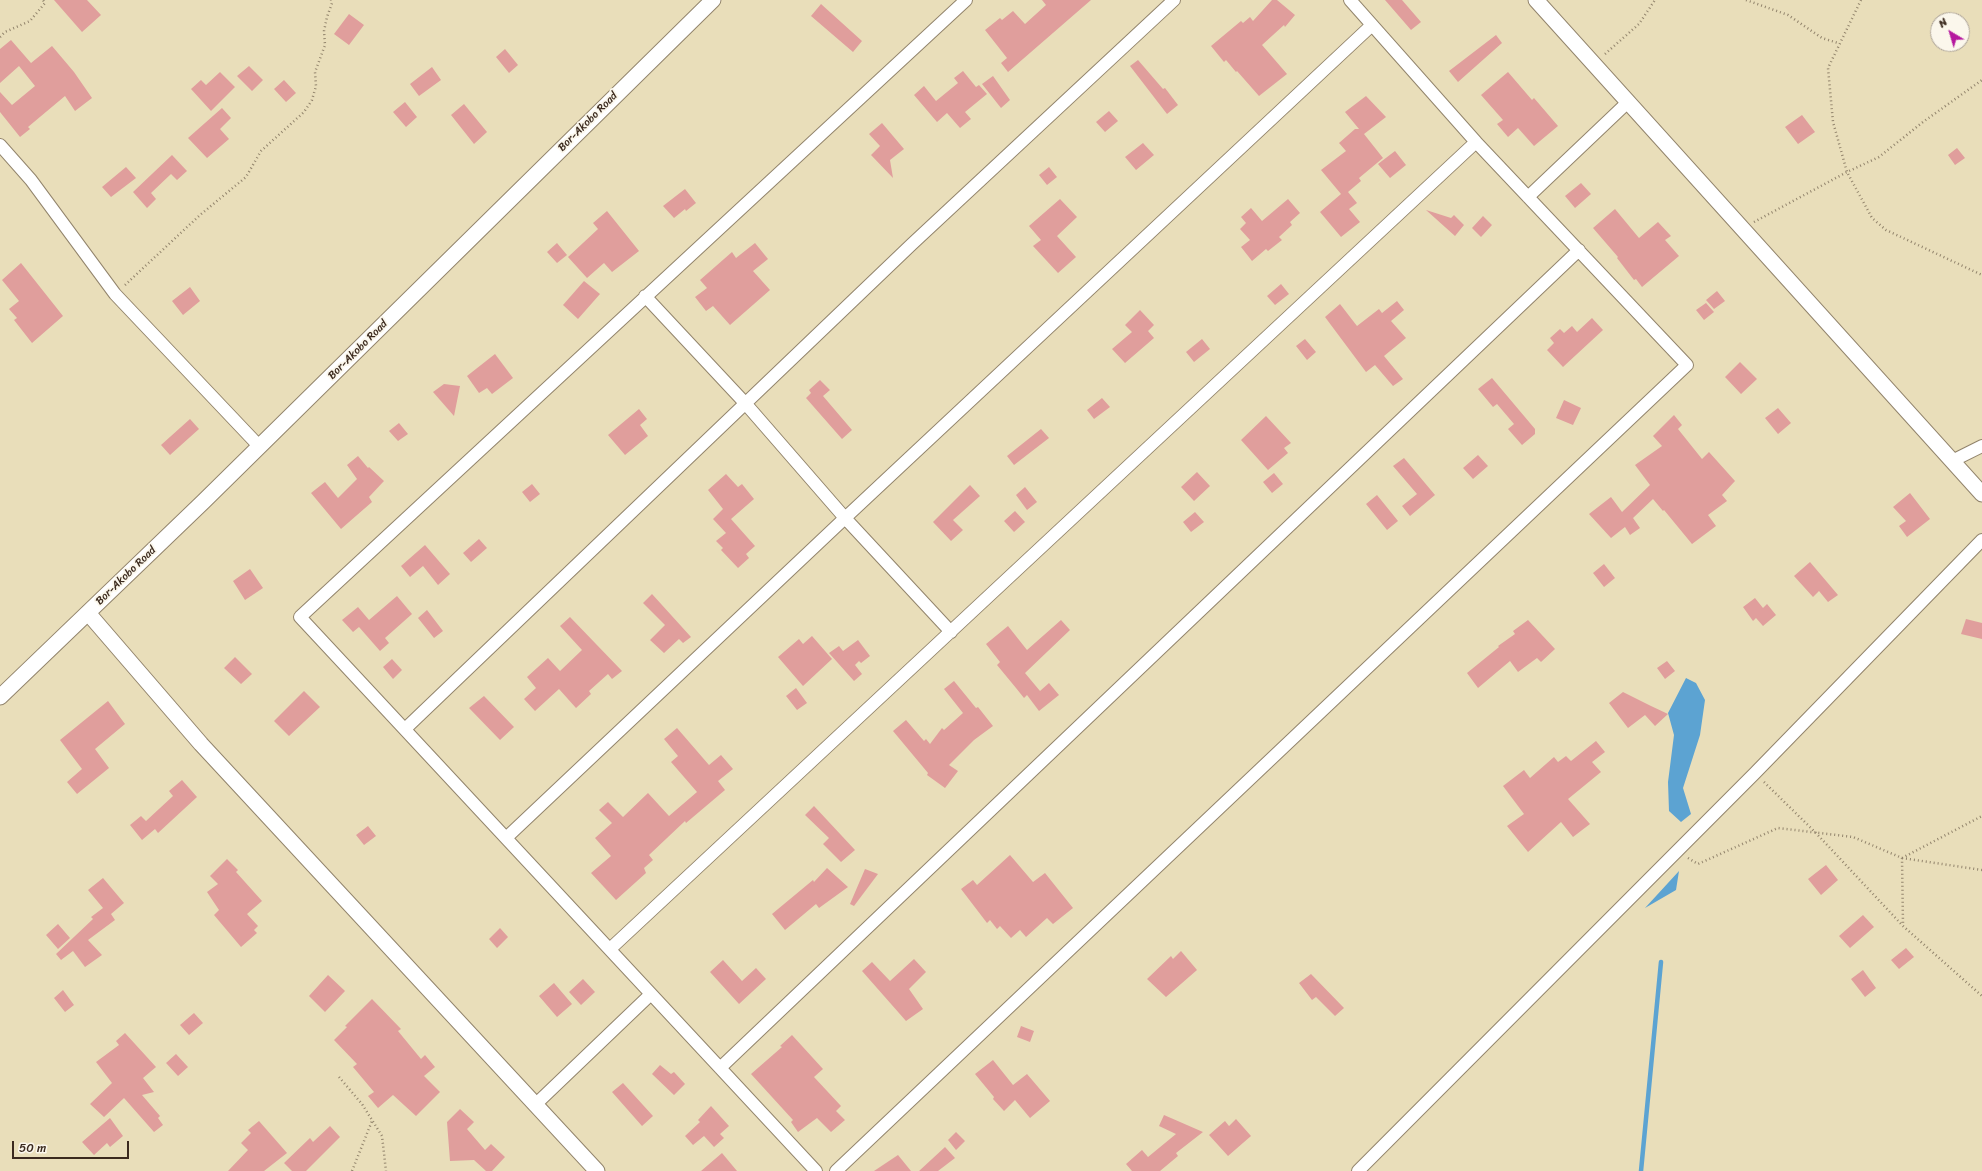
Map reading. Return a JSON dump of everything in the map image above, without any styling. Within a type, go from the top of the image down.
[{"type":"street","name":"Bor-Akobo Road","points":[[0,697],[88,613],[714,0]]},
{"type":"street","points":[[816,1171],[300,617],[966,0]]},
{"type":"street","points":[[405,729],[745,403],[1174,0]]},
{"type":"street","points":[[836,1171],[1687,365],[1476,142],[1350,0]]},
{"type":"street","points":[[1536,0],[1982,494]]},
{"type":"street","points":[[506,838],[1372,25]]},
{"type":"street","points":[[1528,197],[1628,102]]},
{"type":"street","points":[[610,949],[1476,142]]},
{"type":"street","points":[[0,145],[30,180],[115,294],[259,446]]},
{"type":"street","points":[[720,1068],[1579,250]]},
{"type":"street","points":[[645,296],[745,403],[846,518],[951,632]]},
{"type":"street","points":[[1952,461],[1982,446]]},
{"type":"street","points":[[1358,1171],[1678,851],[1982,540]]},
{"type":"street","points":[[88,613],[201,744],[598,1171]]},
{"type":"street","points":[[536,1104],[652,994]]},
{"type":"path","points":[[0,37],[5,32],[30,21],[44,3],[43,0]]},
{"type":"path","points":[[115,294],[200,216],[246,177],[261,151],[304,112],[312,100],[316,86],[315,72],[325,45],[324,31],[326,17],[332,3],[331,0]]},
{"type":"path","points":[[1594,64],[1639,24],[1655,0]]},
{"type":"path","points":[[1746,0],[1788,14],[1822,38],[1838,43]]},
{"type":"path","points":[[1861,0],[1838,43],[1828,68],[1833,122],[1847,172],[1872,218],[1886,230],[1982,275]]},
{"type":"path","points":[[1742,228],[1847,172],[1880,157],[1923,122],[1982,80]]},
{"type":"path","points":[[1755,773],[1815,832],[1903,926],[1982,996]]},
{"type":"path","points":[[1902,858],[1982,816]]},
{"type":"path","points":[[1678,851],[1698,864],[1778,828],[1853,837],[1902,858],[1982,870]]},
{"type":"path","points":[[1902,858],[1903,926]]},
{"type":"path","points":[[340,1077],[362,1104],[382,1136],[386,1171]]},
{"type":"path","points":[[352,1171],[373,1121]]},
{"type":"water","points":[[1686,678],[1696,683],[1705,700],[1700,735],[1683,788],[1691,814],[1681,822],[1669,811],[1668,782],[1674,735],[1668,713]]},
{"type":"water","points":[[1679,871],[1676,890],[1645,908]]},
{"type":"building","points":[[54,0],[87,0],[101,15],[82,32]]},
{"type":"building","points":[[1042,0],[1091,0],[1008,72],[1001,63],[1007,58],[985,30],[1000,18],[1002,20],[1013,11],[1025,24],[1046,5]]},
{"type":"building","points":[[1272,0],[1277,0],[1295,15],[1285,27],[1284,25],[1262,45],[1287,74],[1259,96],[1226,60],[1224,62],[1211,46],[1241,21],[1243,23],[1250,17],[1253,21]]},
{"type":"building","points":[[1385,0],[1402,0],[1421,22],[1411,30]]},
{"type":"building","points":[[821,4],[862,41],[853,52],[811,16]]},
{"type":"building","points":[[349,14],[364,25],[349,45],[334,34]]},
{"type":"building","points":[[1496,35],[1502,43],[1458,82],[1449,71]]},
{"type":"building","points":[[11,40],[31,63],[52,46],[74,72],[92,98],[75,111],[65,96],[28,127],[30,129],[20,137],[0,112],[0,92],[12,105],[35,86],[19,66],[0,83],[0,49]]},
{"type":"building","points":[[505,49],[518,65],[509,73],[496,57]]},
{"type":"building","points":[[1138,60],[1163,89],[1165,88],[1178,105],[1167,114],[1130,66]]},
{"type":"building","points":[[249,66],[263,80],[252,91],[237,76]]},
{"type":"building","points":[[432,67],[441,80],[419,96],[410,84]]},
{"type":"building","points":[[963,71],[976,87],[979,85],[987,94],[965,112],[971,119],[960,128],[947,113],[937,122],[914,95],[924,86],[936,101],[958,83],[954,78]]},
{"type":"building","points":[[220,72],[235,87],[211,111],[191,89],[201,80],[206,85]]},
{"type":"building","points":[[1508,72],[1532,100],[1534,98],[1558,126],[1534,146],[1518,128],[1508,137],[1497,124],[1503,120],[1481,95]]},
{"type":"building","points":[[993,76],[1010,100],[1001,108],[982,84]]},
{"type":"building","points":[[284,80],[296,93],[286,102],[274,89]]},
{"type":"building","points":[[1366,96],[1386,117],[1364,134],[1383,158],[1359,178],[1361,181],[1348,192],[1357,203],[1349,209],[1360,222],[1341,237],[1320,212],[1341,194],[1321,170],[1346,151],[1339,143],[1355,129],[1359,129],[1345,112]]},
{"type":"building","points":[[405,102],[417,117],[406,127],[393,112]]},
{"type":"building","points":[[464,104],[487,132],[474,144],[451,115]]},
{"type":"building","points":[[222,108],[231,118],[220,129],[229,139],[207,158],[188,138]]},
{"type":"building","points":[[1109,111],[1118,121],[1105,132],[1096,122]]},
{"type":"building","points":[[1802,115],[1815,132],[1798,144],[1785,127]]},
{"type":"building","points":[[882,123],[904,149],[890,160],[893,178],[871,155],[880,146],[869,134]]},
{"type":"building","points":[[1143,143],[1154,155],[1136,170],[1125,157]]},
{"type":"building","points":[[1957,148],[1965,158],[1955,165],[1948,155]]},
{"type":"building","points":[[1395,151],[1406,165],[1390,178],[1378,164]]},
{"type":"building","points":[[172,155],[187,171],[177,180],[171,174],[151,193],[156,199],[147,208],[133,192]]},
{"type":"building","points":[[126,167],[136,178],[111,197],[102,187]]},
{"type":"building","points":[[1049,167],[1057,177],[1047,185],[1039,175]]},
{"type":"building","points":[[1581,183],[1591,194],[1575,208],[1565,196]]},
{"type":"building","points":[[685,189],[696,203],[686,211],[685,209],[674,218],[663,206]]},
{"type":"building","points":[[1060,199],[1077,217],[1057,236],[1076,257],[1058,273],[1033,246],[1041,240],[1029,226]]},
{"type":"building","points":[[1288,199],[1300,213],[1290,222],[1292,225],[1279,237],[1282,240],[1268,251],[1266,249],[1252,261],[1241,247],[1250,240],[1240,229],[1246,223],[1241,217],[1251,208],[1262,221]]},
{"type":"building","points":[[1615,209],[1639,238],[1658,222],[1671,236],[1665,240],[1679,256],[1642,287],[1636,279],[1634,280],[1617,258],[1618,257],[1593,228]]},
{"type":"building","points":[[1426,210],[1451,218],[1454,215],[1464,225],[1455,236]]},
{"type":"building","points":[[607,211],[639,251],[612,272],[604,263],[587,278],[568,257],[598,229],[593,223]]},
{"type":"building","points":[[1483,216],[1492,225],[1481,237],[1472,228]]},
{"type":"building","points":[[557,243],[567,255],[557,263],[547,252]]},
{"type":"building","points":[[755,243],[768,259],[753,271],[770,290],[730,325],[713,306],[706,311],[695,297],[707,288],[700,280],[732,252],[736,258]]},
{"type":"building","points":[[21,263],[63,316],[32,343],[14,320],[17,318],[9,309],[19,301],[2,280]]},
{"type":"building","points":[[584,281],[600,294],[578,319],[563,305]]},
{"type":"building","points":[[1281,284],[1289,294],[1275,305],[1267,296]]},
{"type":"building","points":[[190,287],[200,301],[183,315],[172,301]]},
{"type":"building","points":[[1717,291],[1725,301],[1714,309],[1706,300]]},
{"type":"building","points":[[1397,301],[1404,310],[1391,321],[1406,338],[1384,356],[1403,379],[1393,386],[1375,365],[1366,372],[1325,317],[1340,304],[1357,326],[1379,309],[1382,313]]},
{"type":"building","points":[[1706,303],[1714,312],[1704,320],[1696,310]]},
{"type":"building","points":[[1140,310],[1154,325],[1148,331],[1154,338],[1125,363],[1112,349],[1132,332],[1125,325]]},
{"type":"building","points":[[1592,318],[1603,330],[1563,367],[1547,350],[1554,343],[1550,338],[1560,329],[1564,333],[1572,326],[1577,332]]},
{"type":"building","points":[[1202,339],[1210,349],[1194,362],[1186,352]]},
{"type":"building","points":[[1305,339],[1316,352],[1307,360],[1296,346]]},
{"type":"building","points":[[495,354],[513,378],[492,394],[487,388],[479,393],[467,376]]},
{"type":"building","points":[[1740,362],[1757,379],[1741,394],[1725,377]]},
{"type":"building","points":[[1492,378],[1535,429],[1535,434],[1522,445],[1508,429],[1514,424],[1497,404],[1493,407],[1478,389]]},
{"type":"building","points":[[820,380],[830,390],[823,396],[852,430],[842,439],[806,398],[811,393],[809,390]]},
{"type":"building","points":[[444,384],[460,386],[454,416],[433,392]]},
{"type":"building","points":[[1102,398],[1110,407],[1094,419],[1087,410]]},
{"type":"building","points":[[1564,400],[1581,408],[1573,425],[1556,418]]},
{"type":"building","points":[[1778,408],[1791,423],[1778,434],[1765,418]]},
{"type":"building","points":[[639,409],[647,419],[640,425],[648,436],[625,455],[608,435]]},
{"type":"building","points":[[1674,415],[1682,425],[1678,429],[1702,459],[1709,452],[1735,481],[1722,495],[1727,501],[1708,515],[1716,526],[1692,544],[1653,499],[1633,518],[1640,528],[1630,535],[1625,527],[1611,538],[1589,514],[1611,497],[1622,512],[1650,485],[1635,465],[1662,446],[1653,436]]},
{"type":"building","points":[[1266,416],[1291,443],[1284,448],[1288,453],[1268,470],[1241,440]]},
{"type":"building","points":[[190,419],[199,429],[170,455],[161,445]]},
{"type":"building","points":[[399,423],[408,434],[398,441],[389,431]]},
{"type":"building","points":[[1041,429],[1049,438],[1014,465],[1007,456]]},
{"type":"building","points":[[1478,455],[1488,466],[1473,479],[1463,468]]},
{"type":"building","points":[[358,456],[368,468],[369,467],[384,481],[369,497],[372,502],[341,529],[311,493],[325,482],[338,498],[357,479],[347,465]]},
{"type":"building","points":[[1404,458],[1435,495],[1410,516],[1402,506],[1417,494],[1393,466]]},
{"type":"building","points":[[1197,472],[1210,486],[1194,501],[1181,487]]},
{"type":"building","points":[[1274,473],[1283,484],[1272,493],[1263,482]]},
{"type":"building","points":[[726,474],[738,487],[742,484],[754,499],[731,519],[755,546],[746,554],[749,558],[738,568],[721,550],[723,548],[716,541],[726,533],[713,519],[723,509],[708,490]]},
{"type":"building","points":[[532,484],[540,494],[530,502],[522,492]]},
{"type":"building","points":[[970,485],[980,496],[953,520],[963,530],[951,541],[933,522]]},
{"type":"building","points":[[1025,487],[1037,502],[1027,510],[1016,495]]},
{"type":"building","points":[[1910,493],[1930,519],[1907,537],[1899,526],[1906,521],[1893,507]]},
{"type":"building","points":[[1377,495],[1398,521],[1387,530],[1366,504]]},
{"type":"building","points":[[1015,511],[1025,522],[1014,532],[1004,521]]},
{"type":"building","points":[[1195,512],[1204,522],[1191,532],[1183,522]]},
{"type":"building","points":[[479,539],[487,548],[471,562],[463,553]]},
{"type":"building","points":[[425,545],[450,574],[438,585],[423,566],[410,577],[401,566]]},
{"type":"building","points":[[1810,562],[1838,595],[1828,602],[1819,591],[1813,597],[1794,576]]},
{"type":"building","points":[[1604,564],[1615,578],[1604,587],[1593,573]]},
{"type":"building","points":[[250,569],[263,588],[245,600],[233,581]]},
{"type":"building","points":[[652,594],[691,637],[683,643],[679,639],[664,653],[650,640],[665,625],[643,603]]},
{"type":"building","points":[[397,596],[412,614],[385,638],[389,643],[380,651],[359,627],[353,632],[342,620],[358,607],[369,620]]},
{"type":"building","points":[[1755,598],[1763,608],[1767,604],[1776,615],[1763,626],[1756,618],[1753,621],[1743,607]]},
{"type":"building","points":[[427,610],[443,631],[434,638],[418,618]]},
{"type":"building","points":[[570,617],[622,671],[612,679],[608,674],[589,691],[591,694],[576,708],[559,689],[535,711],[524,699],[536,688],[527,677],[548,658],[560,671],[582,650],[560,626]]},
{"type":"building","points":[[1966,619],[1982,623],[1982,639],[1961,634]]},
{"type":"building","points":[[1061,620],[1070,630],[1025,673],[1040,691],[1049,683],[1059,695],[1039,711],[1027,695],[1024,698],[997,665],[1000,662],[986,644],[1008,626],[1027,650]]},
{"type":"building","points":[[1528,620],[1555,649],[1541,662],[1537,658],[1518,672],[1510,661],[1478,688],[1467,673],[1499,647],[1498,646],[1515,634],[1513,631]]},
{"type":"building","points":[[812,636],[832,659],[803,686],[778,657],[799,639],[803,644]]},
{"type":"building","points":[[858,640],[870,656],[861,663],[859,661],[855,665],[862,674],[854,681],[829,653],[839,646],[843,651]]},
{"type":"building","points":[[235,657],[252,674],[241,684],[224,668]]},
{"type":"building","points":[[392,659],[402,670],[393,679],[383,667]]},
{"type":"building","points":[[1667,661],[1675,671],[1665,679],[1657,668]]},
{"type":"building","points":[[954,681],[993,726],[974,740],[949,765],[958,771],[945,788],[927,775],[928,773],[893,731],[906,720],[924,741],[926,739],[930,744],[942,728],[944,730],[963,713],[944,689]]},
{"type":"building","points":[[796,688],[807,703],[797,710],[786,696]]},
{"type":"building","points":[[304,691],[320,707],[289,736],[274,721]]},
{"type":"building","points":[[1623,692],[1668,714],[1655,726],[1645,715],[1628,728],[1609,703]]},
{"type":"building","points":[[484,696],[514,727],[500,740],[469,708]]},
{"type":"building","points":[[108,701],[125,724],[95,749],[109,768],[77,794],[67,782],[82,769],[60,740]]},
{"type":"building","points":[[677,728],[709,765],[721,755],[733,769],[718,781],[725,790],[686,823],[685,821],[649,855],[653,860],[644,868],[646,873],[616,900],[591,873],[611,856],[595,838],[612,823],[599,810],[608,802],[623,817],[648,793],[669,816],[697,792],[671,762],[678,756],[664,739]]},
{"type":"building","points":[[1596,741],[1605,752],[1592,762],[1601,772],[1568,799],[1590,824],[1573,837],[1561,822],[1528,852],[1507,826],[1524,814],[1503,786],[1524,770],[1530,778],[1554,757],[1558,762],[1566,756],[1571,761]]},
{"type":"building","points":[[182,780],[197,797],[158,833],[155,829],[142,840],[130,825],[141,816],[146,821],[173,796],[169,791]]},
{"type":"building","points":[[814,806],[855,850],[841,862],[823,844],[829,838],[805,815]]},
{"type":"building","points":[[368,826],[376,836],[364,845],[356,835]]},
{"type":"building","points":[[1010,855],[1033,882],[1045,873],[1073,908],[1053,924],[1047,918],[1026,937],[1020,930],[1011,938],[1000,926],[997,929],[990,920],[987,923],[961,889],[973,880],[977,885]]},
{"type":"building","points":[[227,859],[238,870],[236,872],[262,901],[247,914],[258,926],[254,930],[257,933],[241,947],[214,915],[219,910],[207,892],[218,884],[210,876]]},
{"type":"building","points":[[1826,865],[1838,880],[1821,895],[1808,879]]},
{"type":"building","points":[[827,868],[848,887],[819,908],[816,904],[785,930],[772,914],[813,880],[814,882]]},
{"type":"building","points":[[865,869],[878,874],[854,906],[850,904]]},
{"type":"building","points":[[103,878],[124,903],[111,914],[115,920],[88,940],[102,955],[85,967],[73,951],[61,960],[56,954],[93,919],[91,917],[103,908],[88,890]]},
{"type":"building","points":[[1863,915],[1874,927],[1850,948],[1839,936]]},
{"type":"building","points":[[58,924],[70,938],[58,949],[46,935]]},
{"type":"building","points":[[500,928],[508,937],[497,948],[489,939]]},
{"type":"building","points":[[1906,948],[1914,957],[1899,969],[1891,960]]},
{"type":"building","points":[[1181,951],[1197,970],[1166,997],[1147,979],[1171,956],[1173,959]]},
{"type":"building","points":[[914,959],[926,972],[909,989],[923,1009],[906,1021],[862,971],[872,962],[890,981]]},
{"type":"building","points":[[723,960],[742,981],[756,968],[766,979],[739,1004],[710,972]]},
{"type":"building","points":[[1863,970],[1876,988],[1865,997],[1851,979]]},
{"type":"building","points":[[1311,974],[1344,1008],[1335,1016],[1316,997],[1312,1000],[1299,983]]},
{"type":"building","points":[[328,975],[345,991],[325,1012],[309,996]]},
{"type":"building","points":[[583,979],[595,992],[581,1005],[569,992]]},
{"type":"building","points":[[554,983],[572,1004],[557,1017],[539,996]]},
{"type":"building","points":[[63,990],[74,1005],[65,1012],[54,998]]},
{"type":"building","points":[[372,999],[401,1029],[398,1031],[421,1059],[425,1055],[435,1067],[424,1076],[440,1092],[416,1116],[393,1095],[378,1108],[368,1096],[374,1092],[353,1067],[357,1064],[334,1040],[347,1027],[345,1026]]},
{"type":"building","points":[[194,1013],[203,1023],[189,1035],[180,1025]]},
{"type":"building","points":[[1021,1026],[1034,1031],[1030,1042],[1017,1037]]},
{"type":"building","points":[[125,1033],[156,1067],[143,1078],[154,1092],[142,1095],[160,1116],[158,1118],[163,1125],[154,1132],[124,1098],[104,1117],[90,1104],[112,1083],[96,1062],[119,1045],[116,1041]]},
{"type":"building","points":[[792,1035],[823,1069],[814,1077],[841,1106],[836,1111],[845,1120],[831,1132],[817,1118],[798,1132],[791,1122],[793,1120],[751,1074],[782,1047],[780,1046]]},
{"type":"building","points":[[176,1054],[188,1067],[178,1076],[166,1063]]},
{"type":"building","points":[[993,1060],[1013,1085],[1027,1074],[1050,1101],[1030,1118],[1015,1100],[1004,1111],[993,1099],[994,1097],[975,1074]]},
{"type":"building","points":[[660,1065],[671,1074],[674,1072],[685,1084],[674,1095],[652,1074]]},
{"type":"building","points":[[623,1083],[653,1116],[642,1126],[612,1092]]},
{"type":"building","points":[[711,1106],[729,1126],[720,1134],[724,1138],[714,1147],[704,1136],[693,1145],[685,1136],[700,1122],[698,1120]]},
{"type":"building","points":[[460,1109],[474,1122],[467,1129],[485,1150],[491,1144],[505,1157],[492,1171],[486,1171],[474,1160],[450,1161],[447,1122]]},
{"type":"building","points":[[1164,1115],[1203,1132],[1176,1153],[1178,1156],[1160,1171],[1132,1171],[1126,1164],[1142,1150],[1148,1157],[1176,1134],[1159,1126]]},
{"type":"building","points":[[110,1118],[123,1136],[110,1147],[107,1143],[94,1155],[82,1142]]},
{"type":"building","points":[[1236,1119],[1251,1136],[1228,1156],[1209,1135],[1225,1121],[1229,1126]]},
{"type":"building","points":[[259,1121],[287,1153],[264,1171],[228,1171],[248,1150],[241,1143],[251,1133],[248,1130]]},
{"type":"building","points":[[330,1126],[340,1137],[306,1171],[292,1171],[284,1163],[310,1138],[313,1142]]},
{"type":"building","points":[[956,1132],[965,1141],[956,1150],[948,1140]]},
{"type":"building","points":[[945,1147],[955,1158],[938,1171],[919,1171]]},
{"type":"building","points":[[722,1153],[737,1171],[701,1171]]},
{"type":"building","points":[[898,1155],[911,1171],[874,1171]]},
{"type":"waterway","points":[[1641,1171],[1661,962]]}]
